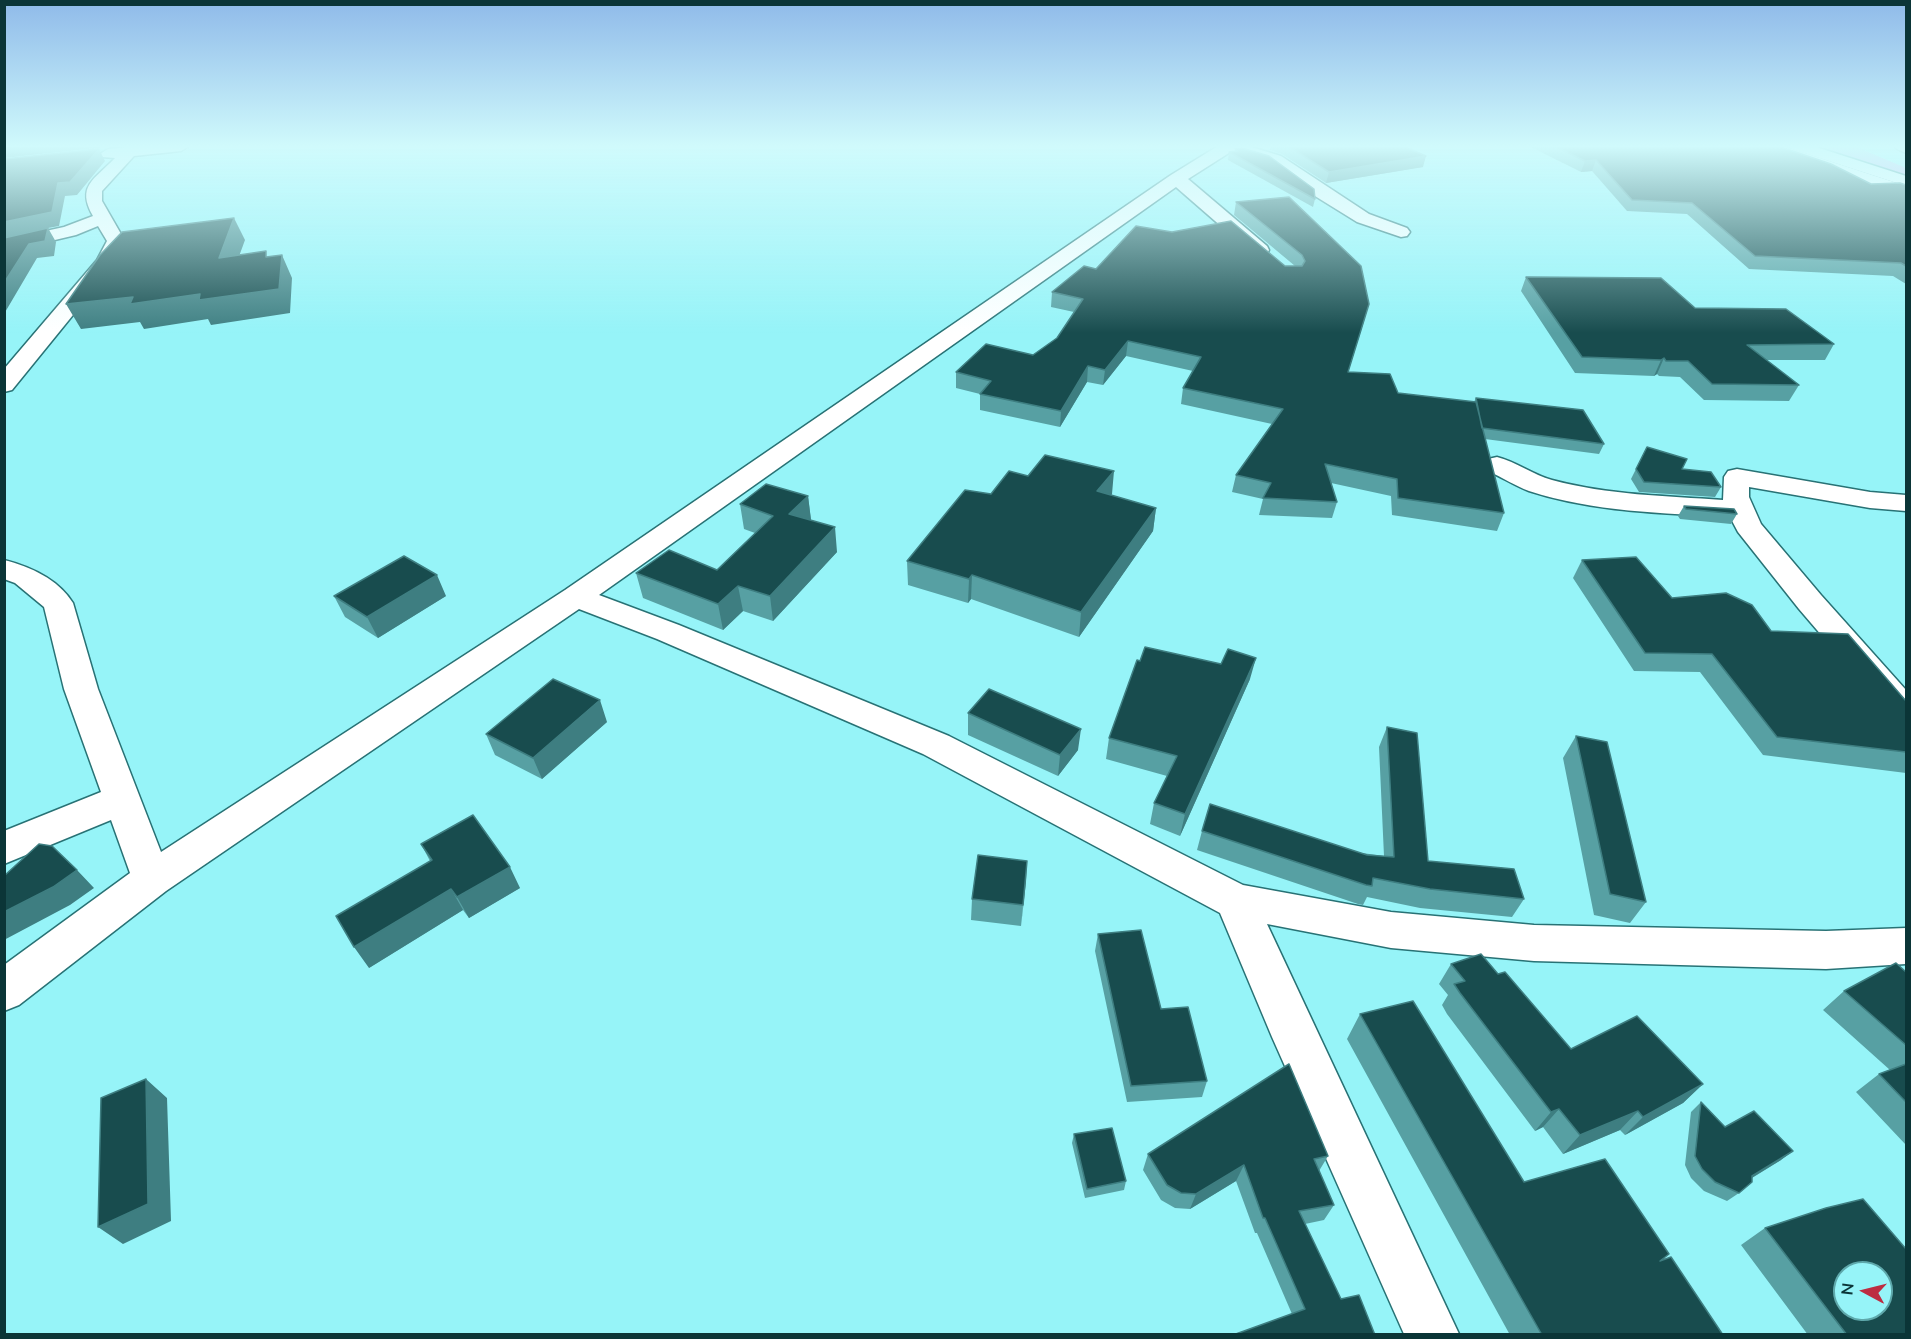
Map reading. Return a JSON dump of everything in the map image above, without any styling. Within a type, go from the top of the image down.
[{"type":"main road","points":[[4,385],[106,262],[116,241],[97,208]]},
{"type":"main road","points":[[4,991],[152,879],[576,597],[1135,208]]},
{"type":"main road","points":[[1212,208],[1273,260]]},
{"type":"main road","points":[[1348,208],[1363,218],[1401,232]]},
{"type":"main road","points":[[4,246],[70,231],[103,218]]},
{"type":"main road","points":[[1497,465],[1538,484],[1578,493],[1649,503],[1741,509]]},
{"type":"main road","points":[[1906,503],[1870,500],[1737,477],[1735,497],[1748,526],[1810,602],[1906,711]]},
{"type":"main road","points":[[4,569],[26,576],[58,603],[81,688],[152,879]]},
{"type":"main road","points":[[576,597],[668,632],[936,745],[1236,901],[1391,930],[1533,943],[1826,950],[1906,946]]},
{"type":"main road","points":[[4,848],[122,799]]},
{"type":"main road","points":[[1236,901],[1295,1037],[1432,1335]]},
{"type":"building","points":[[4,208],[53,208],[52,212],[4,222]]},
{"type":"building","points":[[1244,208],[1301,208],[1361,266],[1369,304],[1348,372],[1390,374],[1398,393],[1476,402],[1504,513],[1398,498],[1397,479],[1325,464],[1337,502],[1263,498],[1271,483],[1236,475],[1283,409],[1183,388],[1201,357],[1128,341],[1105,370],[1088,366],[1061,411],[980,394],[991,381],[956,372],[986,344],[1033,355],[1057,338],[1083,299],[1052,292],[1084,266],[1096,269],[1136,226],[1172,232],[1231,221],[1285,266],[1302,266],[1305,261],[1302,255]]},
{"type":"building","points":[[1699,208],[1906,208],[1906,266],[1901,263],[1755,256]]},
{"type":"building","points":[[234,218],[219,258],[266,251],[266,257],[282,255],[279,289],[199,300],[200,294],[130,304],[133,297],[66,304],[100,255],[122,232]]},
{"type":"building","points":[[48,228],[45,241],[29,244],[4,283],[4,238]]},
{"type":"building","points":[[1526,277],[1661,278],[1695,308],[1786,309],[1834,344],[1747,345],[1799,385],[1712,384],[1688,361],[1666,361],[1664,358],[1661,360],[1582,357]]},
{"type":"building","points":[[1476,398],[1583,410],[1604,444],[1482,428]]},
{"type":"building","points":[[1647,447],[1687,459],[1682,469],[1711,472],[1721,487],[1644,482],[1636,469]]},
{"type":"building","points":[[1045,455],[1114,471],[1097,491],[1156,508],[1081,612],[972,575],[969,579],[907,561],[965,490],[991,494],[1009,471],[1028,476]]},
{"type":"building","points":[[766,484],[808,496],[789,514],[835,527],[770,596],[738,586],[718,604],[636,573],[669,550],[717,570],[773,516],[740,504]]},
{"type":"building","points":[[1684,506],[1734,509],[1737,514],[1686,509]]},
{"type":"building","points":[[404,556],[437,575],[367,617],[334,596]]},
{"type":"building","points":[[1636,557],[1672,598],[1726,593],[1752,605],[1771,631],[1848,634],[1906,701],[1906,752],[1777,737],[1712,654],[1645,653],[1582,560]]},
{"type":"building","points":[[1145,647],[1221,664],[1228,649],[1256,658],[1185,814],[1154,803],[1177,756],[1109,738],[1137,660],[1140,661]]},
{"type":"building","points":[[553,679],[600,700],[533,758],[486,734]]},
{"type":"building","points":[[989,689],[1081,729],[1060,755],[968,713]]},
{"type":"building","points":[[1387,727],[1417,733],[1428,861],[1514,869],[1524,899],[1430,889],[1373,878],[1372,886],[1366,885],[1202,831],[1210,804],[1367,855],[1394,857]]},
{"type":"building","points":[[1576,736],[1607,742],[1646,902],[1610,894]]},
{"type":"building","points":[[473,815],[510,867],[457,897],[451,889],[354,947],[336,916],[432,860],[421,844]]},
{"type":"building","points":[[39,844],[52,846],[77,870],[53,887],[4,912],[4,876]]},
{"type":"building","points":[[978,855],[1027,861],[1023,905],[972,899]]},
{"type":"building","points":[[1141,930],[1161,1009],[1188,1007],[1207,1081],[1131,1086],[1098,934]]},
{"type":"building","points":[[1481,954],[1498,974],[1505,972],[1571,1049],[1637,1016],[1703,1084],[1643,1117],[1638,1111],[1580,1135],[1559,1109],[1551,1112],[1454,984],[1465,981],[1451,964]]},
{"type":"building","points":[[1896,963],[1906,972],[1906,1045],[1844,991]]},
{"type":"building","points":[[1413,1001],[1524,1182],[1605,1159],[1669,1254],[1660,1261],[1671,1257],[1723,1335],[1542,1335],[1360,1014]]},
{"type":"building","points":[[1289,1064],[1328,1156],[1314,1159],[1334,1205],[1299,1211],[1341,1299],[1359,1295],[1375,1335],[1233,1335],[1305,1309],[1265,1218],[1263,1218],[1244,1165],[1196,1194],[1181,1193],[1167,1185],[1148,1154]]},
{"type":"building","points":[[1906,1064],[1906,1102],[1879,1074]]},
{"type":"building","points":[[146,1079],[148,1204],[98,1227],[101,1098]]},
{"type":"building","points":[[1701,1102],[1725,1127],[1754,1111],[1793,1151],[1752,1176],[1752,1182],[1739,1193],[1715,1182],[1702,1169],[1695,1156]]},
{"type":"building","points":[[1112,1128],[1126,1181],[1087,1189],[1074,1134]]},
{"type":"building","points":[[1863,1199],[1906,1249],[1906,1335],[1847,1335],[1836,1321],[1893,1321],[1893,1261],[1833,1261],[1833,1317],[1765,1228],[1826,1208]]}]
